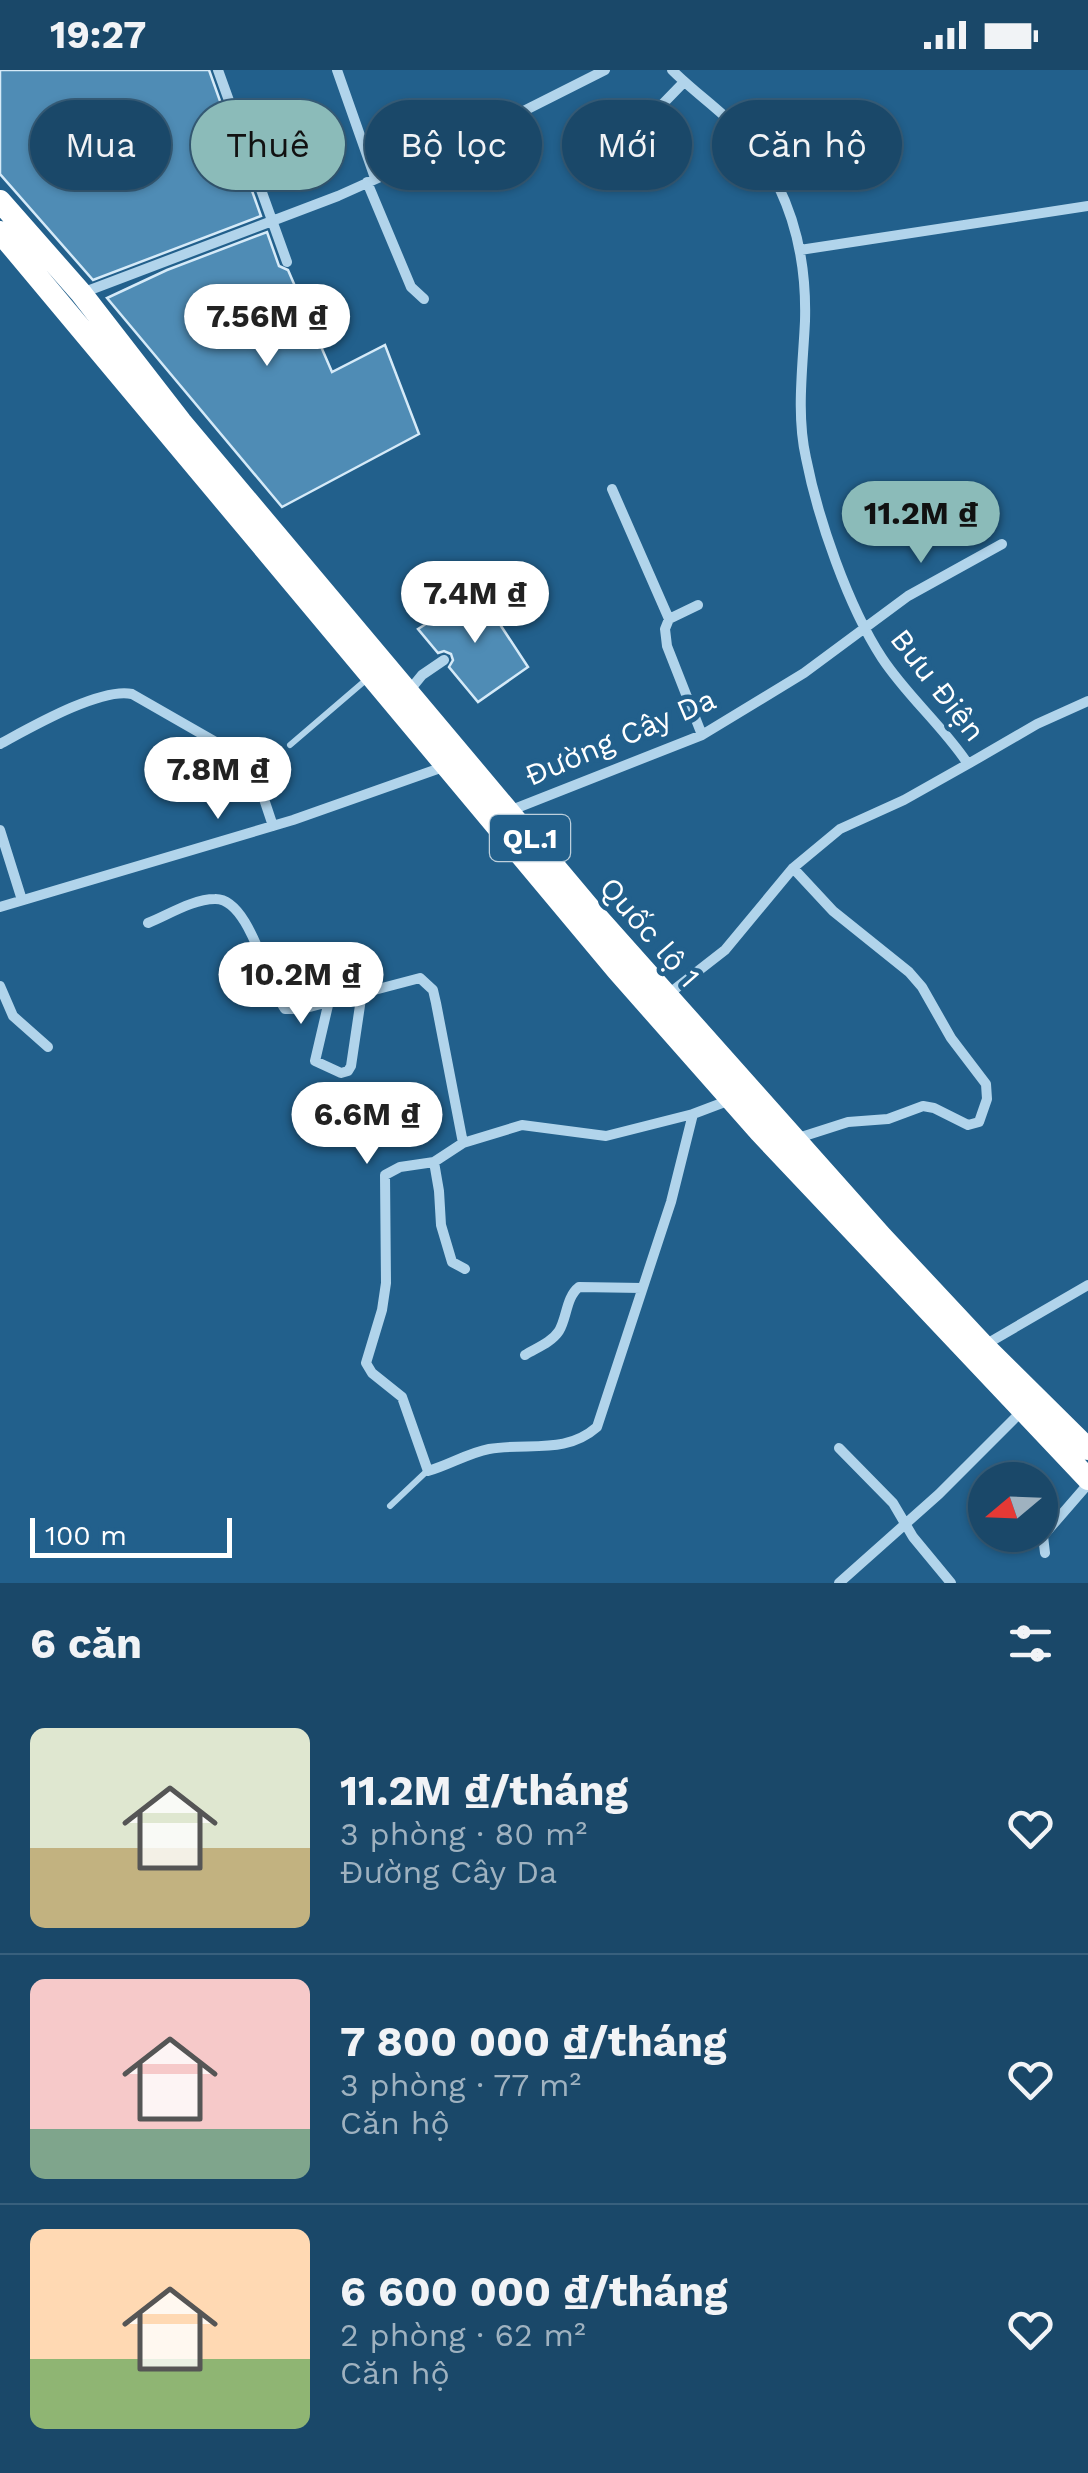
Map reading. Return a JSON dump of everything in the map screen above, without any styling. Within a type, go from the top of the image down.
[{"type":"highway","name":"Quốc lộ 1","points":[[0,202],[80,293],[181,422],[508,812],[1088,1481]]},
{"type":"highway","name":"Quốc lộ 1","points":[[0,232],[583,931],[731,1100],[976,1350],[1088,1450]]},
{"type":"street","points":[[218,70],[286,262]]},
{"type":"street","points":[[338,70],[365,160]]},
{"type":"street","points":[[542,101],[604,70]]},
{"type":"street","name":"Bưu Điện","points":[[666,996],[725,950],[793,868],[840,829],[904,800],[968,764],[948,734],[884,662],[863,627],[829,537],[805,455],[800,250],[782,190],[764,159],[738,128],[672,70]]},
{"type":"street","points":[[667,100],[684,82]]},
{"type":"street","points":[[80,293],[272,222],[365,183]]},
{"type":"street","points":[[375,190],[411,287],[424,299]]},
{"type":"street","points":[[800,250],[1088,206]]},
{"type":"street","points":[[612,488],[670,619]]},
{"type":"street","name":"Đường Cây Da","points":[[508,812],[702,735],[804,673],[908,596],[1002,544]]},
{"type":"street","points":[[698,605],[670,619],[664,629],[702,735]]},
{"type":"street","points":[[408,692],[422,675],[444,660]]},
{"type":"street","points":[[0,744],[80,706],[114,694],[132,694],[248,761],[273,826]]},
{"type":"street","points":[[968,764],[1037,724],[1088,701]]},
{"type":"street","points":[[0,907],[273,826],[446,766]]},
{"type":"street","points":[[0,830],[22,900]]},
{"type":"street","points":[[793,868],[833,912],[896,961],[922,987],[951,1038],[986,1084],[987,1099],[978,1122],[968,1126],[923,1106],[888,1119],[848,1122],[795,1139]]},
{"type":"street","points":[[148,923],[201,901],[218,898],[230,902],[247,926],[282,1006],[292,1011],[420,978],[428,983],[436,1003],[463,1143]]},
{"type":"street","points":[[0,986],[13,1016],[48,1047]]},
{"type":"street","points":[[329,1000],[314,1060],[342,1073],[351,1066],[362,992]]},
{"type":"street","points":[[693,1114],[684,1159],[597,1427],[576,1443],[553,1448],[485,1450],[428,1470],[402,1398],[372,1374],[366,1363],[386,1283],[385,1176],[400,1167],[434,1162],[463,1143],[522,1125],[606,1136],[731,1100]]},
{"type":"street","points":[[434,1162],[445,1242],[452,1262],[465,1269]]},
{"type":"street","points":[[976,1350],[1088,1284]]},
{"type":"street","points":[[525,1354],[560,1330],[572,1292],[579,1287],[642,1288]]},
{"type":"street","points":[[839,1583],[1023,1410]]},
{"type":"street","points":[[838,1448],[893,1503],[913,1537],[951,1583]]},
{"type":"street","points":[[1045,1553],[1043,1536],[1088,1481]]},
{"type":"lane","points":[[290,745],[372,675]]},
{"type":"lane","points":[[390,1506],[428,1470]]},
{"type":"building","points":[[0,70],[209,70],[220,100],[191,100],[191,190],[252,190],[261,216],[93,280],[0,174]]},
{"type":"building","points":[[267,232],[279,266],[288,270],[332,372],[385,345],[419,434],[282,507],[107,298],[167,270]]},
{"type":"building","points":[[478,591],[528,667],[478,702],[449,667],[451,654],[438,653],[418,629]]}]
